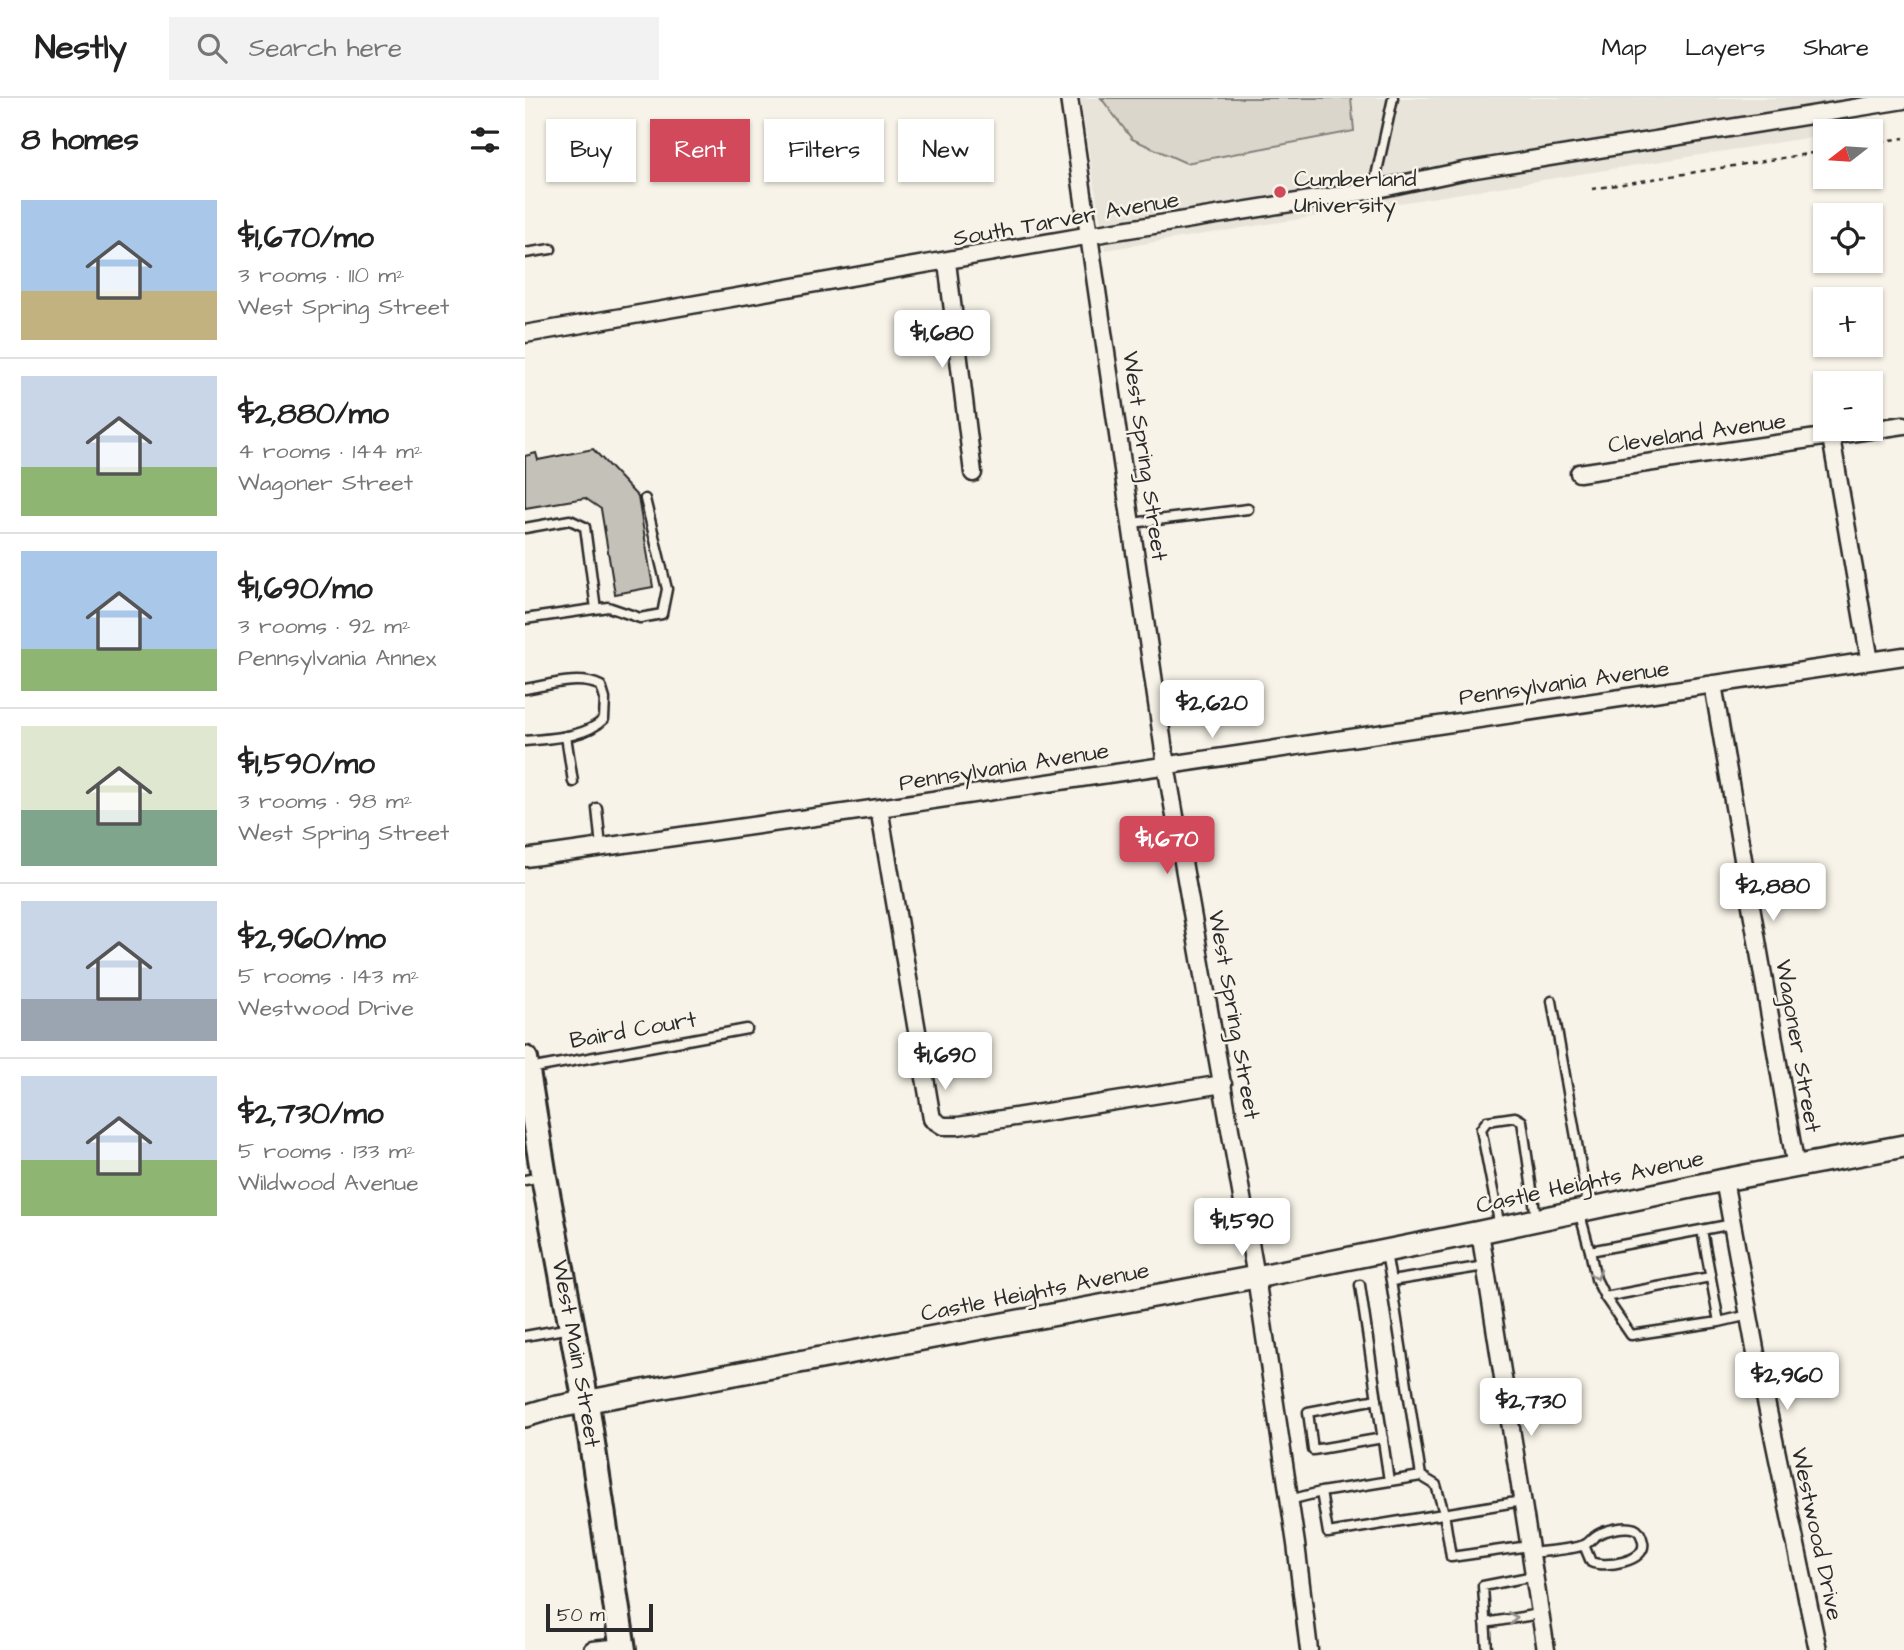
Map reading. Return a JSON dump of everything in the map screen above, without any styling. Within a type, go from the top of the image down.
[{"type":"main road","name":"West Main Street","points":[[526,1064],[534,1178],[572,1328],[623,1649]]},
{"type":"street","name":"West Spring Street","points":[[1069,98],[1166,765],[1255,1277],[1289,1500],[1308,1650]]},
{"type":"street","name":"South Tarver Avenue","points":[[525,334],[1091,235],[1373,190],[1463,171],[1828,106],[1904,100]]},
{"type":"street","points":[[947,262],[973,473]]},
{"type":"street","name":"Cleveland Avenue","points":[[1883,429],[1904,425]]},
{"type":"street","name":"Cleveland Avenue","points":[[1579,473],[1813,440]]},
{"type":"street","points":[[1832,441],[1870,661]]},
{"type":"street","name":"Pennsylvania Avenue","points":[[525,858],[1904,656]]},
{"type":"street","name":"Wagoner Street","points":[[1713,684],[1796,1168]]},
{"type":"street","points":[[879,808],[932,1119],[943,1126],[958,1126],[1223,1084]]},
{"type":"street","name":"Castle Heights Avenue","points":[[525,1416],[552,1408],[1255,1277],[1724,1180],[1904,1146]]},
{"type":"street","name":"Westwood Drive","points":[[1724,1180],[1818,1650]]},
{"type":"street","points":[[1490,1230],[1485,1266],[1546,1650]]},
{"type":"street","points":[[592,1650],[623,1649]]},
{"type":"lane","points":[[1373,190],[1393,98]]},
{"type":"lane","points":[[525,253],[551,249]]},
{"type":"lane","points":[[525,619],[608,607],[640,618],[662,614],[667,589],[645,499]]},
{"type":"lane","points":[[1132,523],[1248,509]]},
{"type":"lane","points":[[525,528],[570,520],[585,527],[596,609]]},
{"type":"lane","points":[[525,690],[572,681],[591,681],[601,687],[605,699],[604,719],[595,729],[525,741]]},
{"type":"lane","points":[[566,736],[573,782]]},
{"type":"lane","points":[[597,808],[601,848]]},
{"type":"lane","points":[[1552,1001],[1595,1279],[1605,1297],[1631,1335],[1749,1315]]},
{"type":"lane","name":"Baird Court","points":[[526,1064],[747,1030]]},
{"type":"lane","points":[[1490,1230],[1481,1129],[1487,1121],[1515,1117],[1522,1121],[1537,1220]]},
{"type":"lane","points":[[1590,1251],[1733,1224]]},
{"type":"lane","points":[[1702,1230],[1719,1322]]},
{"type":"lane","points":[[1385,1251],[1421,1476]]},
{"type":"lane","points":[[1391,1281],[1485,1266]]},
{"type":"lane","points":[[1605,1297],[1710,1277]]},
{"type":"lane","points":[[1360,1285],[1389,1481]]},
{"type":"lane","points":[[525,1336],[572,1328]]},
{"type":"lane","points":[[1377,1399],[1308,1412],[1313,1450],[1383,1438]]},
{"type":"lane","points":[[1289,1500],[1321,1492],[1421,1476],[1436,1485],[1444,1513],[1451,1557],[1584,1545],[1602,1532],[1628,1528],[1636,1529],[1641,1535],[1644,1549],[1636,1558],[1598,1565],[1591,1562],[1584,1545]]},
{"type":"lane","points":[[1321,1492],[1328,1533],[1522,1501]]},
{"type":"lane","points":[[1487,1650],[1483,1586],[1534,1576]]},
{"type":"lane","points":[[1485,1623],[1540,1614]]},
{"type":"path","points":[[1883,141],[1904,138]]},
{"type":"path","points":[[1592,189],[1813,152]]},
{"type":"shaded area","name":"Cumberland University","points":[[1080,98],[1840,98],[1843,119],[1813,119],[1813,137],[1105,250]]},
{"type":"shaded area","points":[[1101,98],[1351,98],[1354,131],[1186,163],[1132,139]]},
{"type":"building","points":[[593,449],[638,497],[653,587],[615,594],[601,509],[585,498],[525,508],[525,456],[536,453],[538,460]]},
{"type":"place","name":"Cumberland University","points":[[1280,192]]}]
